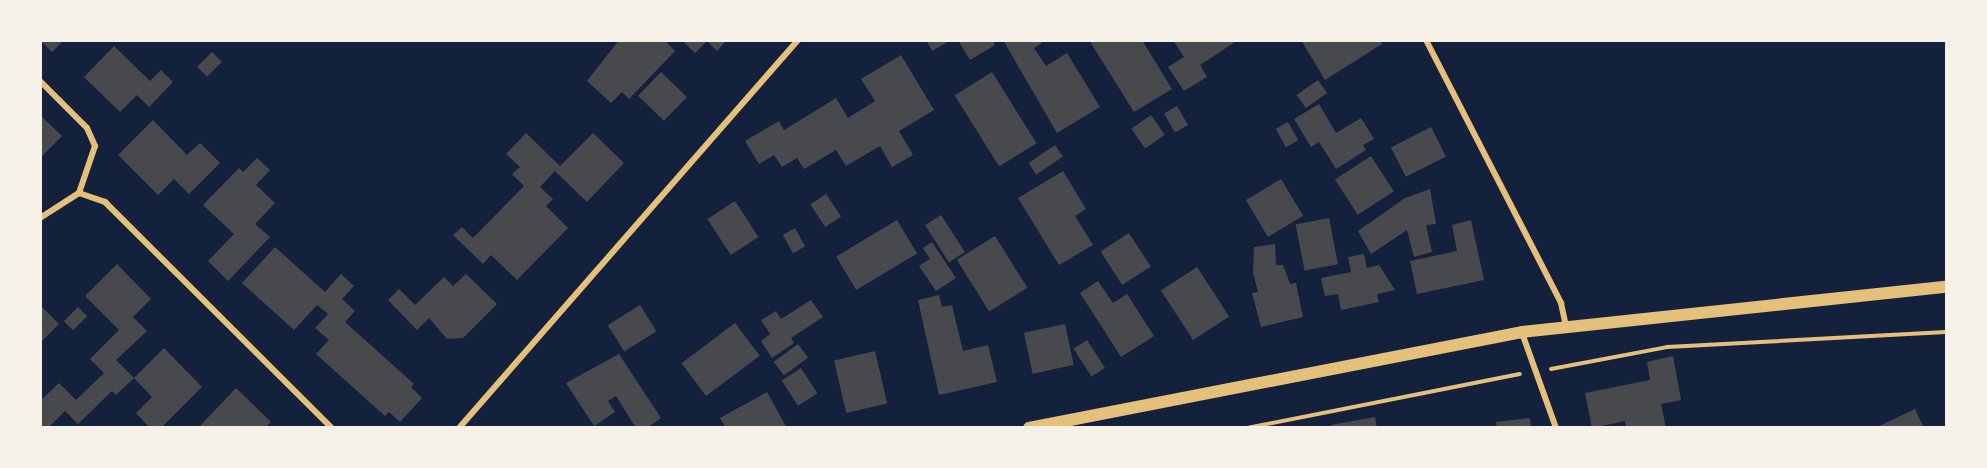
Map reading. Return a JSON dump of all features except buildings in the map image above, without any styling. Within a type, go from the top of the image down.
[{"type":"main road","points":[[1029,428],[1522,332],[1947,287]]},
{"type":"street","points":[[459,428],[798,40]]},
{"type":"street","points":[[1426,40],[1561,303],[1566,327]]},
{"type":"street","points":[[40,81],[87,128],[95,146],[79,193],[40,218]]},
{"type":"street","points":[[79,193],[105,202],[332,428]]},
{"type":"street","points":[[1522,332],[1534,372],[1556,428]]},
{"type":"path","points":[[1247,428],[1667,347],[1947,332]]}]
